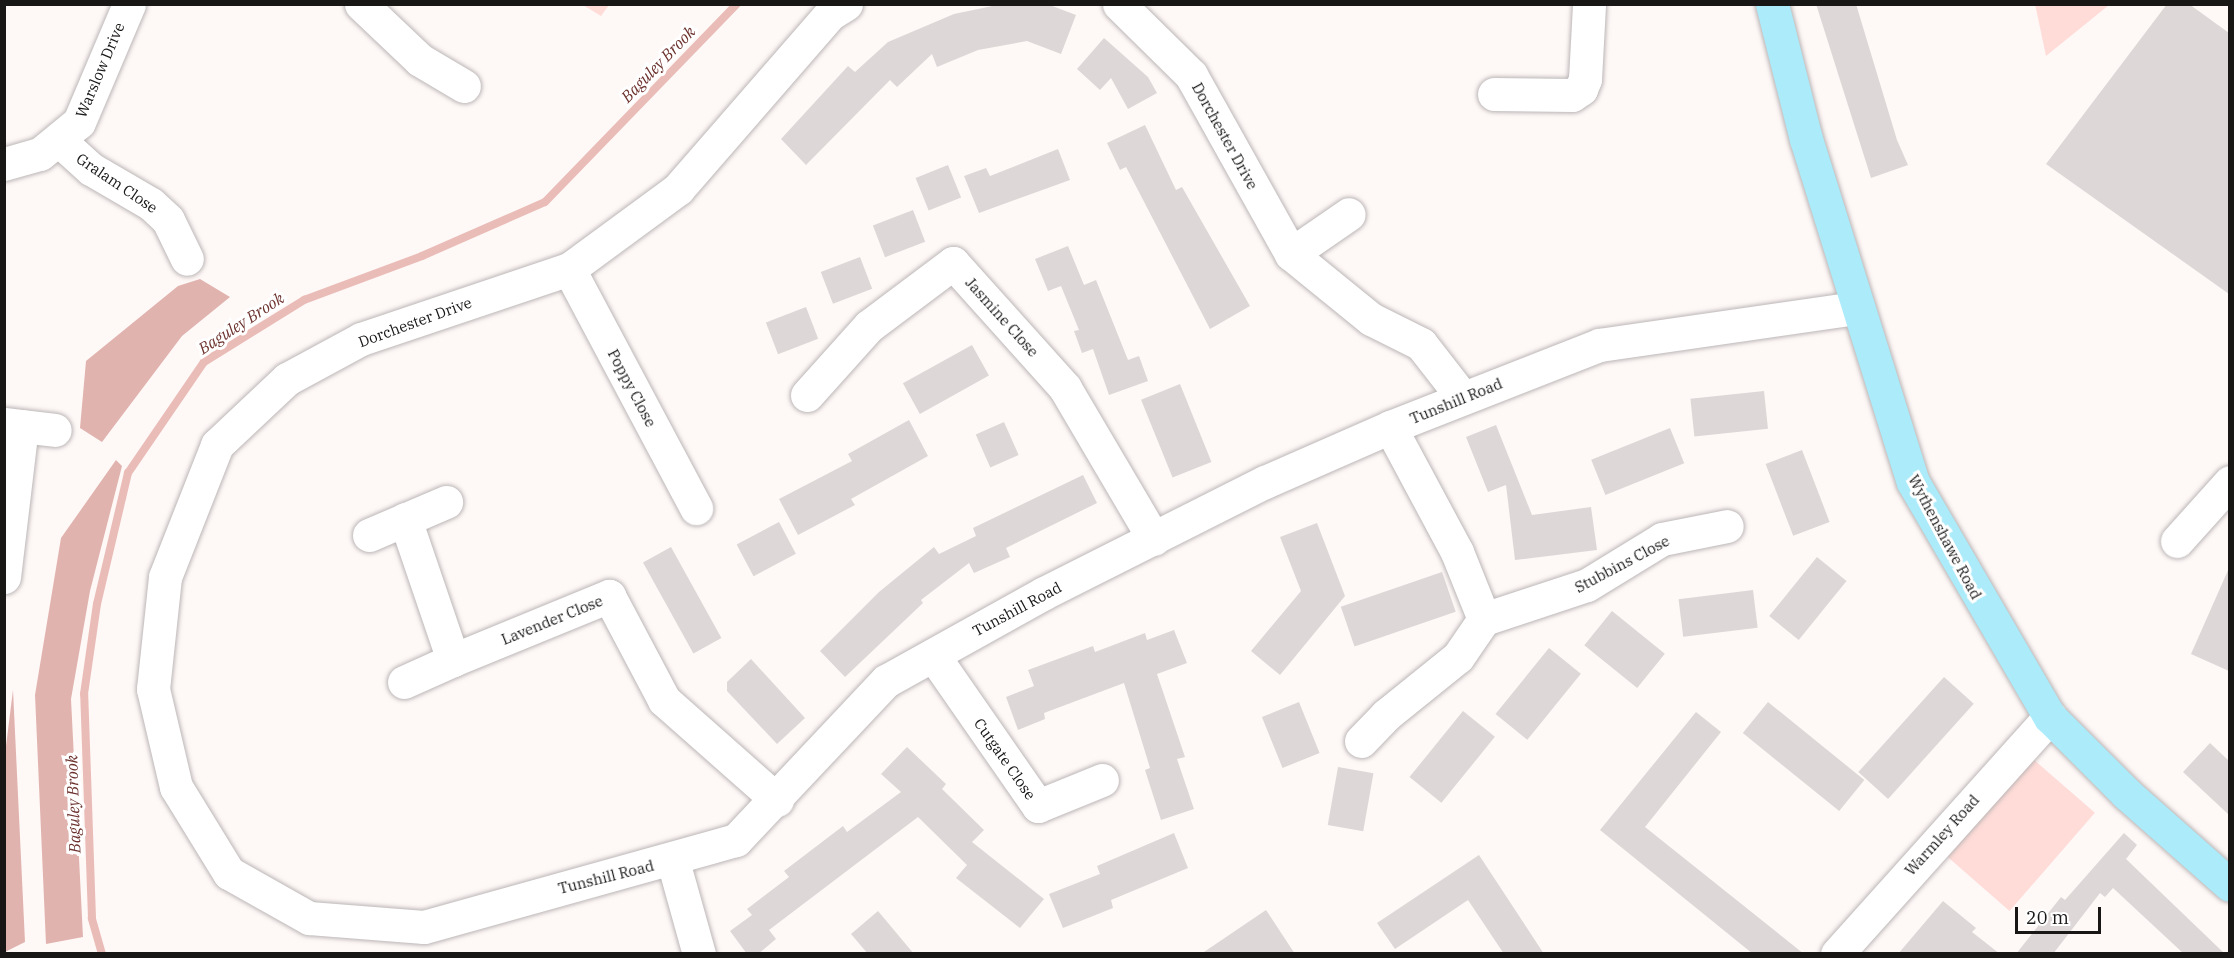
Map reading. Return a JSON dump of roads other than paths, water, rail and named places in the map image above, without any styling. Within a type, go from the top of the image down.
[{"type":"main road","name":"Wythenshawe Road","points":[[1772,4],[1806,139],[1913,482],[2050,717],[2127,794],[2229,885]]},
{"type":"street","name":"Warslow Drive","points":[[4,164],[40,154],[60,141],[84,113],[129,4]]},
{"type":"street","points":[[361,4],[420,60],[464,86]]},
{"type":"street","name":"Dorchester Drive","points":[[229,873],[176,787],[153,689],[165,577],[217,445],[287,380],[361,339],[569,269],[678,189],[830,14],[846,4]]},
{"type":"street","name":"Dorchester Drive","points":[[1119,4],[1191,75],[1291,254],[1371,318],[1421,344],[1464,398]]},
{"type":"street","points":[[1494,94],[1572,95],[1581,89],[1586,79],[1589,4]]},
{"type":"street","name":"Gralam Close","points":[[60,141],[91,169],[151,204],[168,220],[187,259]]},
{"type":"street","points":[[1291,254],[1349,214]]},
{"type":"street","name":"Jasmine Close","points":[[807,395],[869,326],[953,263],[1065,388],[1155,539]]},
{"type":"street","name":"Poppy Close","points":[[569,269],[696,508]]},
{"type":"street","name":"Tunshill Road","points":[[229,873],[309,918],[423,940],[736,840],[777,800],[886,681],[1044,593],[1265,482],[1390,427],[1599,345],[1857,308]]},
{"type":"street","points":[[4,577],[13,425],[55,430]]},
{"type":"street","points":[[1361,741],[1386,715],[1458,657],[1484,620],[1457,552],[1390,427]]},
{"type":"street","points":[[2177,541],[2229,482]]},
{"type":"street","points":[[369,535],[446,502]]},
{"type":"street","points":[[404,682],[453,660],[405,519]]},
{"type":"street","name":"Stubbins Close","points":[[1484,620],[1587,585],[1662,539],[1727,526]]},
{"type":"street","name":"Lavender Close","points":[[453,660],[609,596],[664,700],[777,800]]},
{"type":"street","name":"Cutgate Close","points":[[933,655],[1038,806],[1102,780]]},
{"type":"street","name":"Warmley Road","points":[[1837,954],[2050,717]]},
{"type":"street","points":[[672,861],[699,954]]},
{"type":"waterway","name":"Baguley Brook","points":[[102,954],[92,918],[84,694],[97,604],[128,473],[204,362],[304,300],[422,256],[545,202],[737,4]]}]
